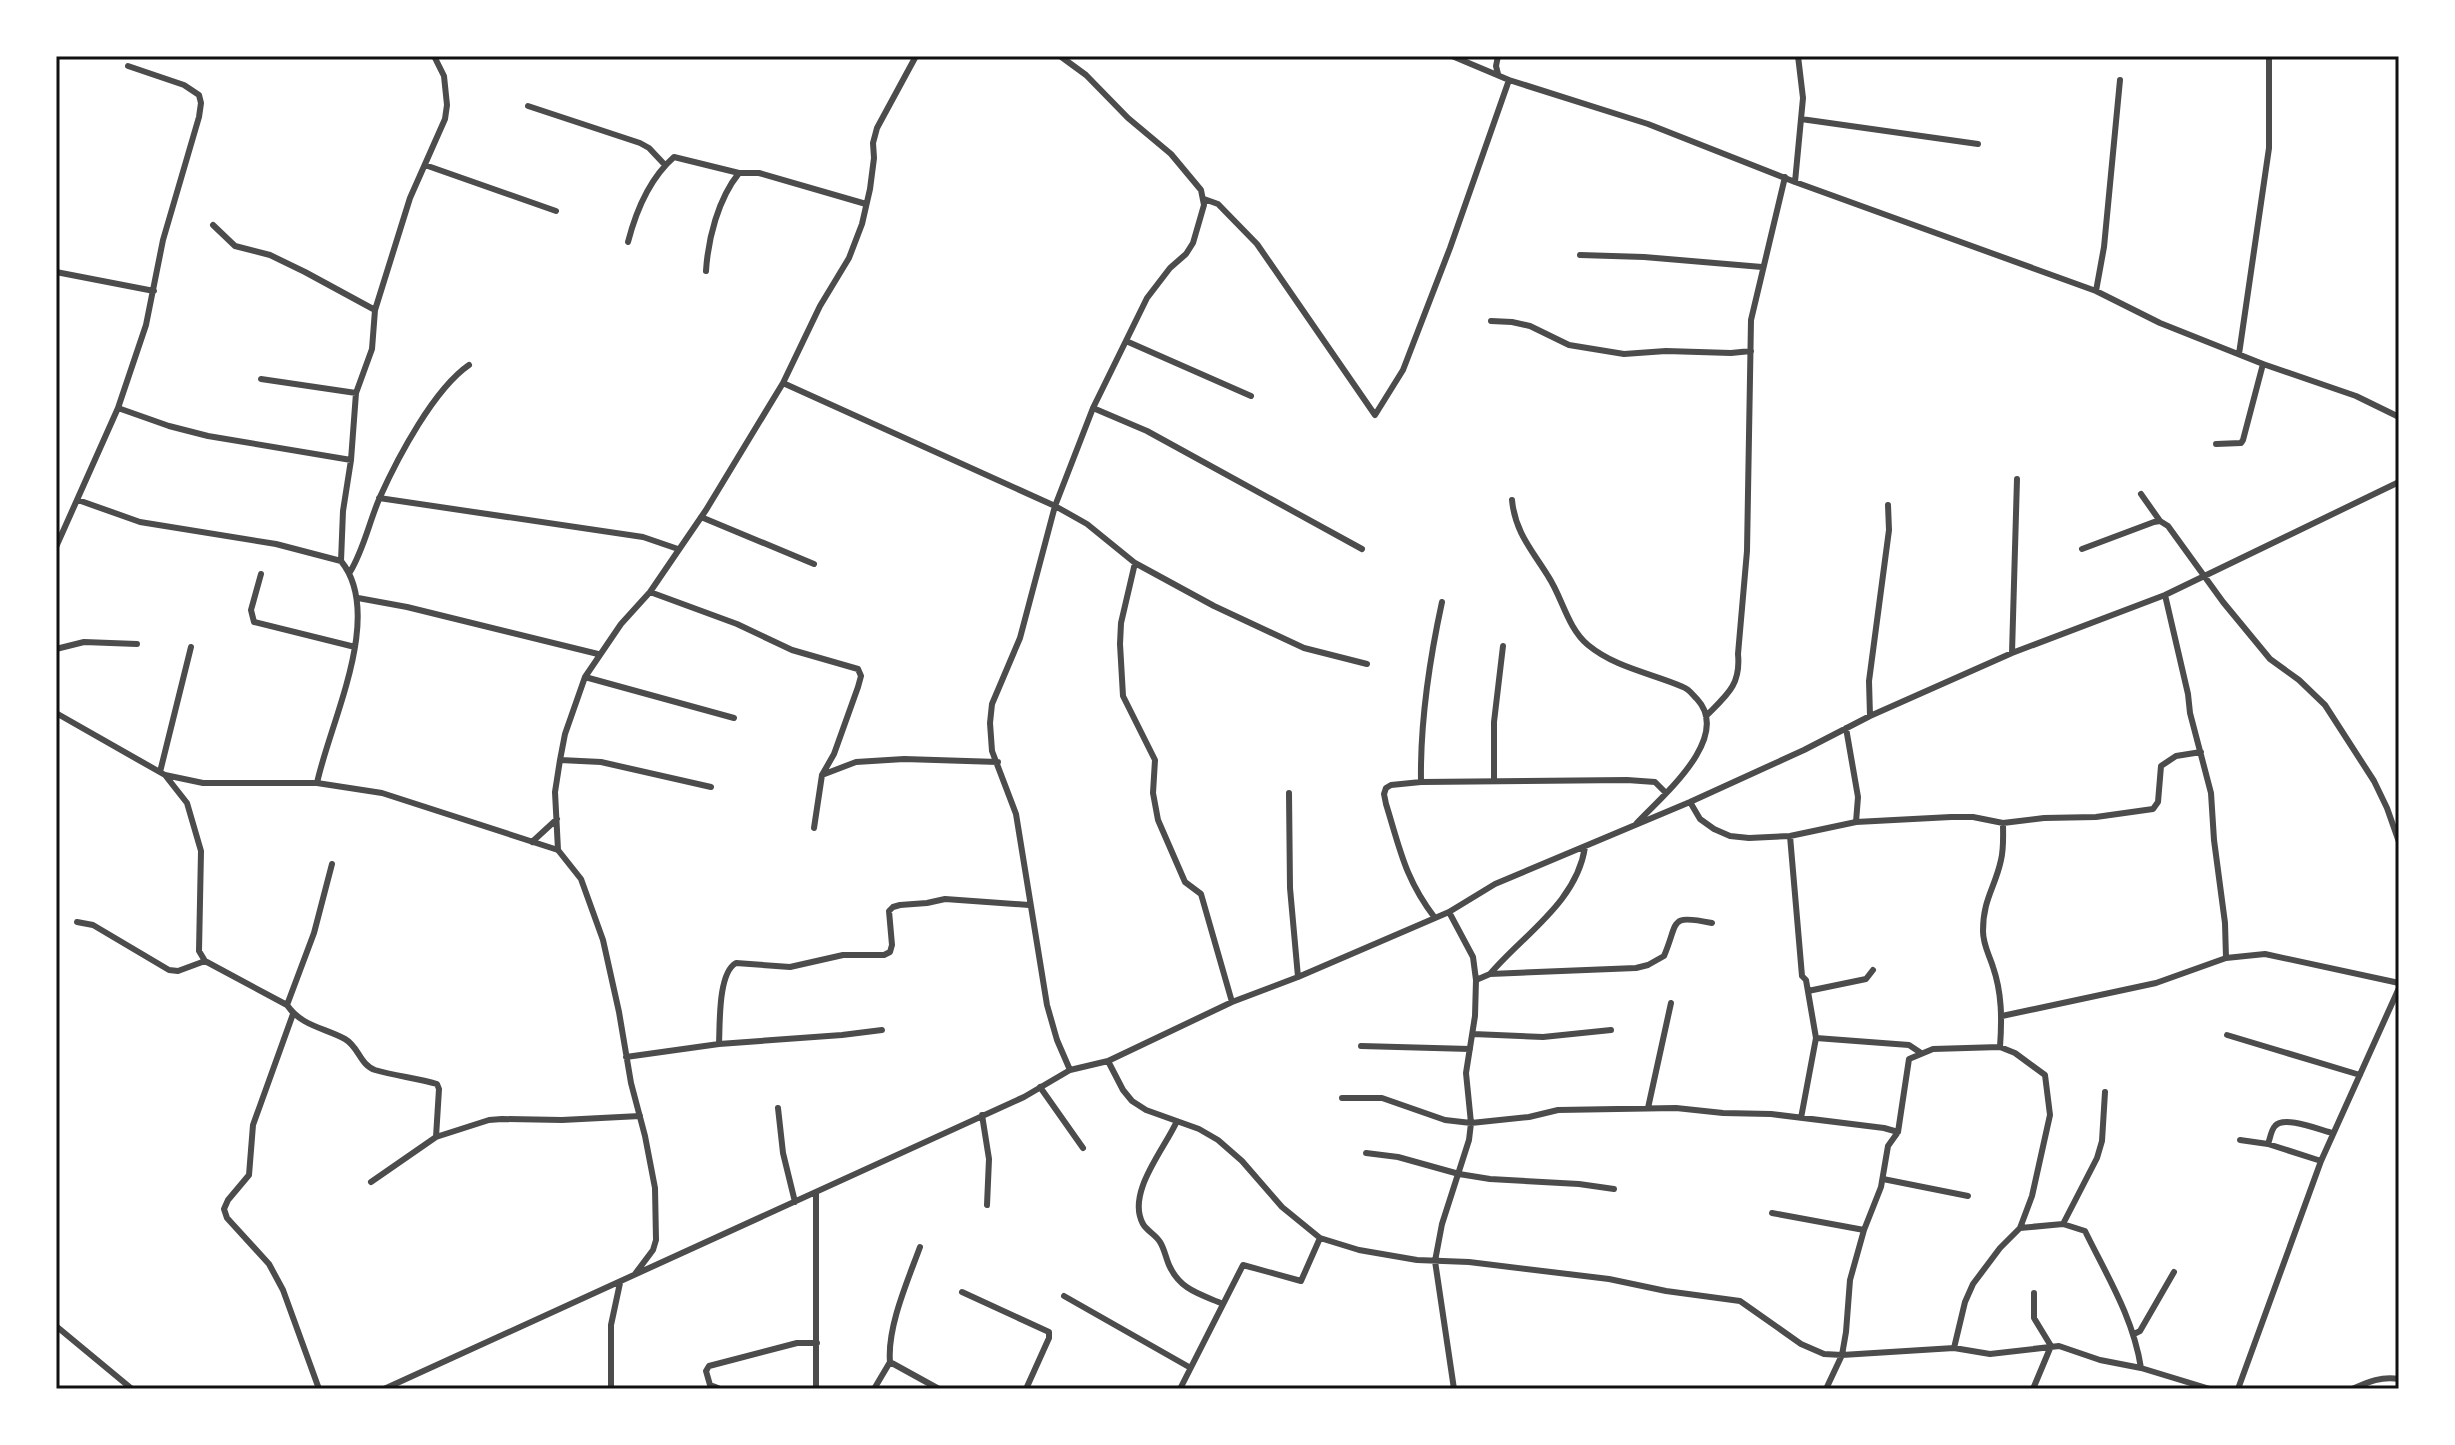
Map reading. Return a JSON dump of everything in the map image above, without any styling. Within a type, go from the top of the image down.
[{"type":"street","points":[[341,561],[343,511],[356,393],[372,349],[375,310],[410,198],[445,119],[444,76],[434,56]]},
{"type":"street","points":[[558,850],[555,792],[565,734],[585,677],[598,654],[650,592],[701,517],[783,383],[820,306],[849,258],[866,204],[877,128],[916,56]]},
{"type":"street","points":[[1060,56],[1086,75],[1128,118],[1171,154],[1195,181],[1204,199],[1193,243],[1147,298],[1093,408],[1055,506],[1020,638],[992,704],[992,751],[1016,814],[1047,1005],[1070,1070]]},
{"type":"street","points":[[1452,56],[1509,80],[1648,124],[1795,182],[2096,291],[2160,323],[2263,364],[2356,396],[2399,417]]},
{"type":"street","points":[[1498,56],[1498,74]]},
{"type":"street","points":[[1795,182],[1803,98],[1798,56]]},
{"type":"street","points":[[2239,354],[2269,148],[2269,56]]},
{"type":"street","points":[[56,547],[118,408],[146,325],[163,240],[199,117],[199,95],[184,85],[128,66]]},
{"type":"street","points":[[1204,199],[1218,204],[1257,244],[1375,415],[1403,370],[1477,176],[1509,80]]},
{"type":"street","points":[[2096,291],[2104,247],[2120,80]]},
{"type":"street","points":[[528,106],[640,143],[665,165]]},
{"type":"street","points":[[1801,119],[1978,144]]},
{"type":"street","points":[[628,242],[647,192],[674,157],[739,173],[759,173],[866,204]]},
{"type":"street","points":[[425,165],[556,211]]},
{"type":"street","points":[[706,271],[714,225],[731,184],[739,173]]},
{"type":"street","points":[[1706,716],[1728,693],[1737,679],[1739,668],[1747,551],[1751,320],[1785,177]]},
{"type":"street","points":[[213,225],[235,246],[270,255],[375,310]]},
{"type":"street","points":[[1580,255],[1762,267]]},
{"type":"street","points":[[56,272],[154,291]]},
{"type":"street","points":[[1491,321],[1530,326],[1569,345],[1624,354],[1751,351]]},
{"type":"street","points":[[1126,341],[1251,396]]},
{"type":"street","points":[[2216,444],[2241,443],[2243,440],[2263,364]]},
{"type":"street","points":[[350,572],[361,554],[379,498],[408,443],[441,391],[469,365]]},
{"type":"street","points":[[261,379],[356,393]]},
{"type":"street","points":[[783,383],[1055,506],[1087,524],[1135,563],[1214,606],[1304,648],[1367,664]]},
{"type":"street","points":[[118,408],[208,436],[351,460]]},
{"type":"street","points":[[1093,408],[1147,431],[1362,549]]},
{"type":"street","points":[[2012,653],[2017,479]]},
{"type":"street","points":[[384,1389],[1024,1097],[1070,1070],[1108,1061],[1232,1002],[1449,912],[1495,884],[1690,802],[1870,716],[2012,653],[2165,595],[2399,482]]},
{"type":"street","points":[[2141,494],[2270,659],[2299,680],[2325,705],[2374,781],[2399,842]]},
{"type":"street","points":[[379,498],[643,537],[678,549]]},
{"type":"street","points":[[78,500],[140,522],[276,544],[341,561],[350,572],[358,598],[355,647],[340,710],[317,783]]},
{"type":"street","points":[[1512,500],[1518,531],[1553,584],[1571,625],[1585,642],[1599,654],[1624,666],[1688,688],[1702,705],[1707,731],[1704,744],[1691,764],[1633,826]]},
{"type":"street","points":[[1870,716],[1869,681],[1889,530],[1888,505]]},
{"type":"street","points":[[701,517],[814,564]]},
{"type":"street","points":[[2082,549],[2160,521]]},
{"type":"street","points":[[1135,563],[1121,623],[1123,696],[1155,760],[1153,793],[1158,820],[1185,882],[1201,894],[1232,1002]]},
{"type":"street","points":[[261,574],[251,610],[254,622],[355,647]]},
{"type":"street","points":[[650,592],[737,624],[792,650],[858,669],[861,676],[858,687],[834,754],[822,775],[814,828]]},
{"type":"street","points":[[2165,595],[2211,793],[2226,958]]},
{"type":"street","points":[[358,598],[598,654]]},
{"type":"street","points":[[1421,782],[1421,737],[1432,648],[1442,602]]},
{"type":"street","points":[[56,649],[84,642],[137,644]]},
{"type":"street","points":[[1494,781],[1494,722],[1503,646]]},
{"type":"street","points":[[163,774],[191,647]]},
{"type":"street","points":[[585,677],[734,718]]},
{"type":"street","points":[[56,713],[163,774],[203,783],[317,783],[382,793],[558,850],[581,879],[603,940],[655,1188],[656,1240],[653,1250],[633,1277]]},
{"type":"street","points":[[1846,728],[1858,797],[1856,822]]},
{"type":"street","points":[[1690,802],[1700,819],[1714,829],[1730,836],[1749,838],[1790,836],[1856,822],[1973,817],[2003,823],[2096,817],[2153,809],[2158,802],[2161,766],[2176,756],[2201,752]]},
{"type":"street","points":[[822,775],[856,762],[904,759],[998,762]]},
{"type":"street","points":[[560,760],[612,764],[711,787]]},
{"type":"street","points":[[163,774],[187,803],[201,851],[199,951],[205,961],[287,1005],[293,1014],[311,1026],[347,1040],[372,1069],[437,1084],[436,1137]]},
{"type":"street","points":[[1435,918],[1407,875],[1384,794],[1391,785],[1421,782],[1645,780],[1655,782],[1665,792]]},
{"type":"street","points":[[1289,793],[1290,876],[1298,977]]},
{"type":"street","points":[[532,842],[557,819]]},
{"type":"street","points":[[2000,1047],[2002,1016],[1998,984],[1983,945],[1983,932],[1985,904],[2001,863],[2003,823]]},
{"type":"street","points":[[1790,836],[1802,976],[1806,980],[1816,1038],[1801,1118]]},
{"type":"street","points":[[1490,974],[1560,902],[1583,863],[1585,847]]},
{"type":"street","points":[[287,1005],[314,933],[332,864]]},
{"type":"street","points":[[719,1044],[724,978],[731,965],[790,967],[843,955],[884,955],[890,952],[892,945],[889,911],[900,905],[945,899],[1029,905]]},
{"type":"street","points":[[1449,912],[1473,957],[1476,980],[1466,1081],[1471,1123],[1469,1140],[1439,1232],[1435,1261],[1454,1389]]},
{"type":"street","points":[[1476,980],[1490,974],[1636,968],[1664,956],[1680,919],[1687,917],[1712,923]]},
{"type":"street","points":[[77,922],[93,925],[169,970],[178,971],[205,961]]},
{"type":"street","points":[[2002,1016],[2156,983],[2226,958],[2265,954],[2399,985],[2321,1161],[2238,1389]]},
{"type":"street","points":[[1808,991],[1866,979],[1873,970]]},
{"type":"street","points":[[1648,1108],[1671,1003]]},
{"type":"street","points":[[293,1014],[253,1125],[249,1175],[224,1209],[227,1218],[269,1264],[283,1290],[319,1389]]},
{"type":"street","points":[[626,1057],[719,1044],[882,1030]]},
{"type":"street","points":[[1473,1034],[1543,1037],[1611,1030]]},
{"type":"street","points":[[2227,1035],[2360,1075]]},
{"type":"street","points":[[1816,1038],[1909,1045],[1921,1053]]},
{"type":"street","points":[[1361,1046],[1470,1049]]},
{"type":"street","points":[[1826,1389],[1842,1355],[1850,1280],[1883,1179],[1888,1146],[1898,1132],[1909,1059],[1933,1049],[2000,1047],[2015,1053],[2045,1075],[2050,1115],[2032,1196],[2020,1228],[1973,1284],[1965,1302],[1954,1348]]},
{"type":"street","points":[[1108,1061],[1132,1101],[1146,1110],[1218,1140],[1242,1161],[1282,1207],[1320,1238],[1359,1250],[1609,1279],[1740,1301],[1801,1344],[1824,1354],[1954,1348],[1990,1354],[2059,1346],[2210,1389]]},
{"type":"street","points":[[1040,1087],[1083,1148]]},
{"type":"street","points":[[2063,1224],[2097,1158],[2102,1141],[2105,1092]]},
{"type":"street","points":[[1342,1098],[1382,1098],[1445,1120],[1471,1123],[1529,1117],[1558,1110],[1648,1108],[1771,1114],[1898,1132]]},
{"type":"street","points":[[778,1108],[783,1153],[795,1202]]},
{"type":"street","points":[[982,1115],[989,1166],[987,1205]]},
{"type":"street","points":[[371,1182],[436,1137],[489,1120],[640,1116]]},
{"type":"street","points":[[1177,1121],[1144,1183],[1138,1209],[1143,1225],[1160,1241],[1176,1280],[1223,1304]]},
{"type":"street","points":[[2268,1144],[2273,1127],[2288,1121],[2333,1133]]},
{"type":"street","points":[[2240,1140],[2268,1144],[2321,1161]]},
{"type":"street","points":[[1366,1153],[1398,1157],[1490,1179],[1614,1189]]},
{"type":"street","points":[[1883,1179],[1968,1196]]},
{"type":"street","points":[[816,1193],[816,1389]]},
{"type":"street","points":[[1772,1213],[1864,1230]]},
{"type":"street","points":[[2020,1228],[2063,1224],[2085,1231],[2125,1308],[2141,1368]]},
{"type":"street","points":[[1180,1389],[1243,1265],[1301,1281],[1320,1238]]},
{"type":"street","points":[[874,1389],[890,1362],[889,1348],[920,1247]]},
{"type":"street","points":[[2134,1334],[2140,1331],[2174,1272]]},
{"type":"street","points":[[611,1389],[611,1325],[620,1283]]},
{"type":"street","points":[[962,1292],[1049,1332],[1026,1389]]},
{"type":"street","points":[[2034,1293],[2034,1318],[2051,1346]]},
{"type":"street","points":[[1064,1296],[1189,1367]]},
{"type":"street","points":[[56,1326],[132,1389]]},
{"type":"street","points":[[718,1388],[710,1385],[706,1371],[709,1366],[797,1343],[817,1343]]},
{"type":"street","points":[[2033,1389],[2051,1346]]},
{"type":"street","points":[[890,1362],[939,1389]]},
{"type":"street","points":[[2352,1389],[2383,1378],[2399,1379]]}]
